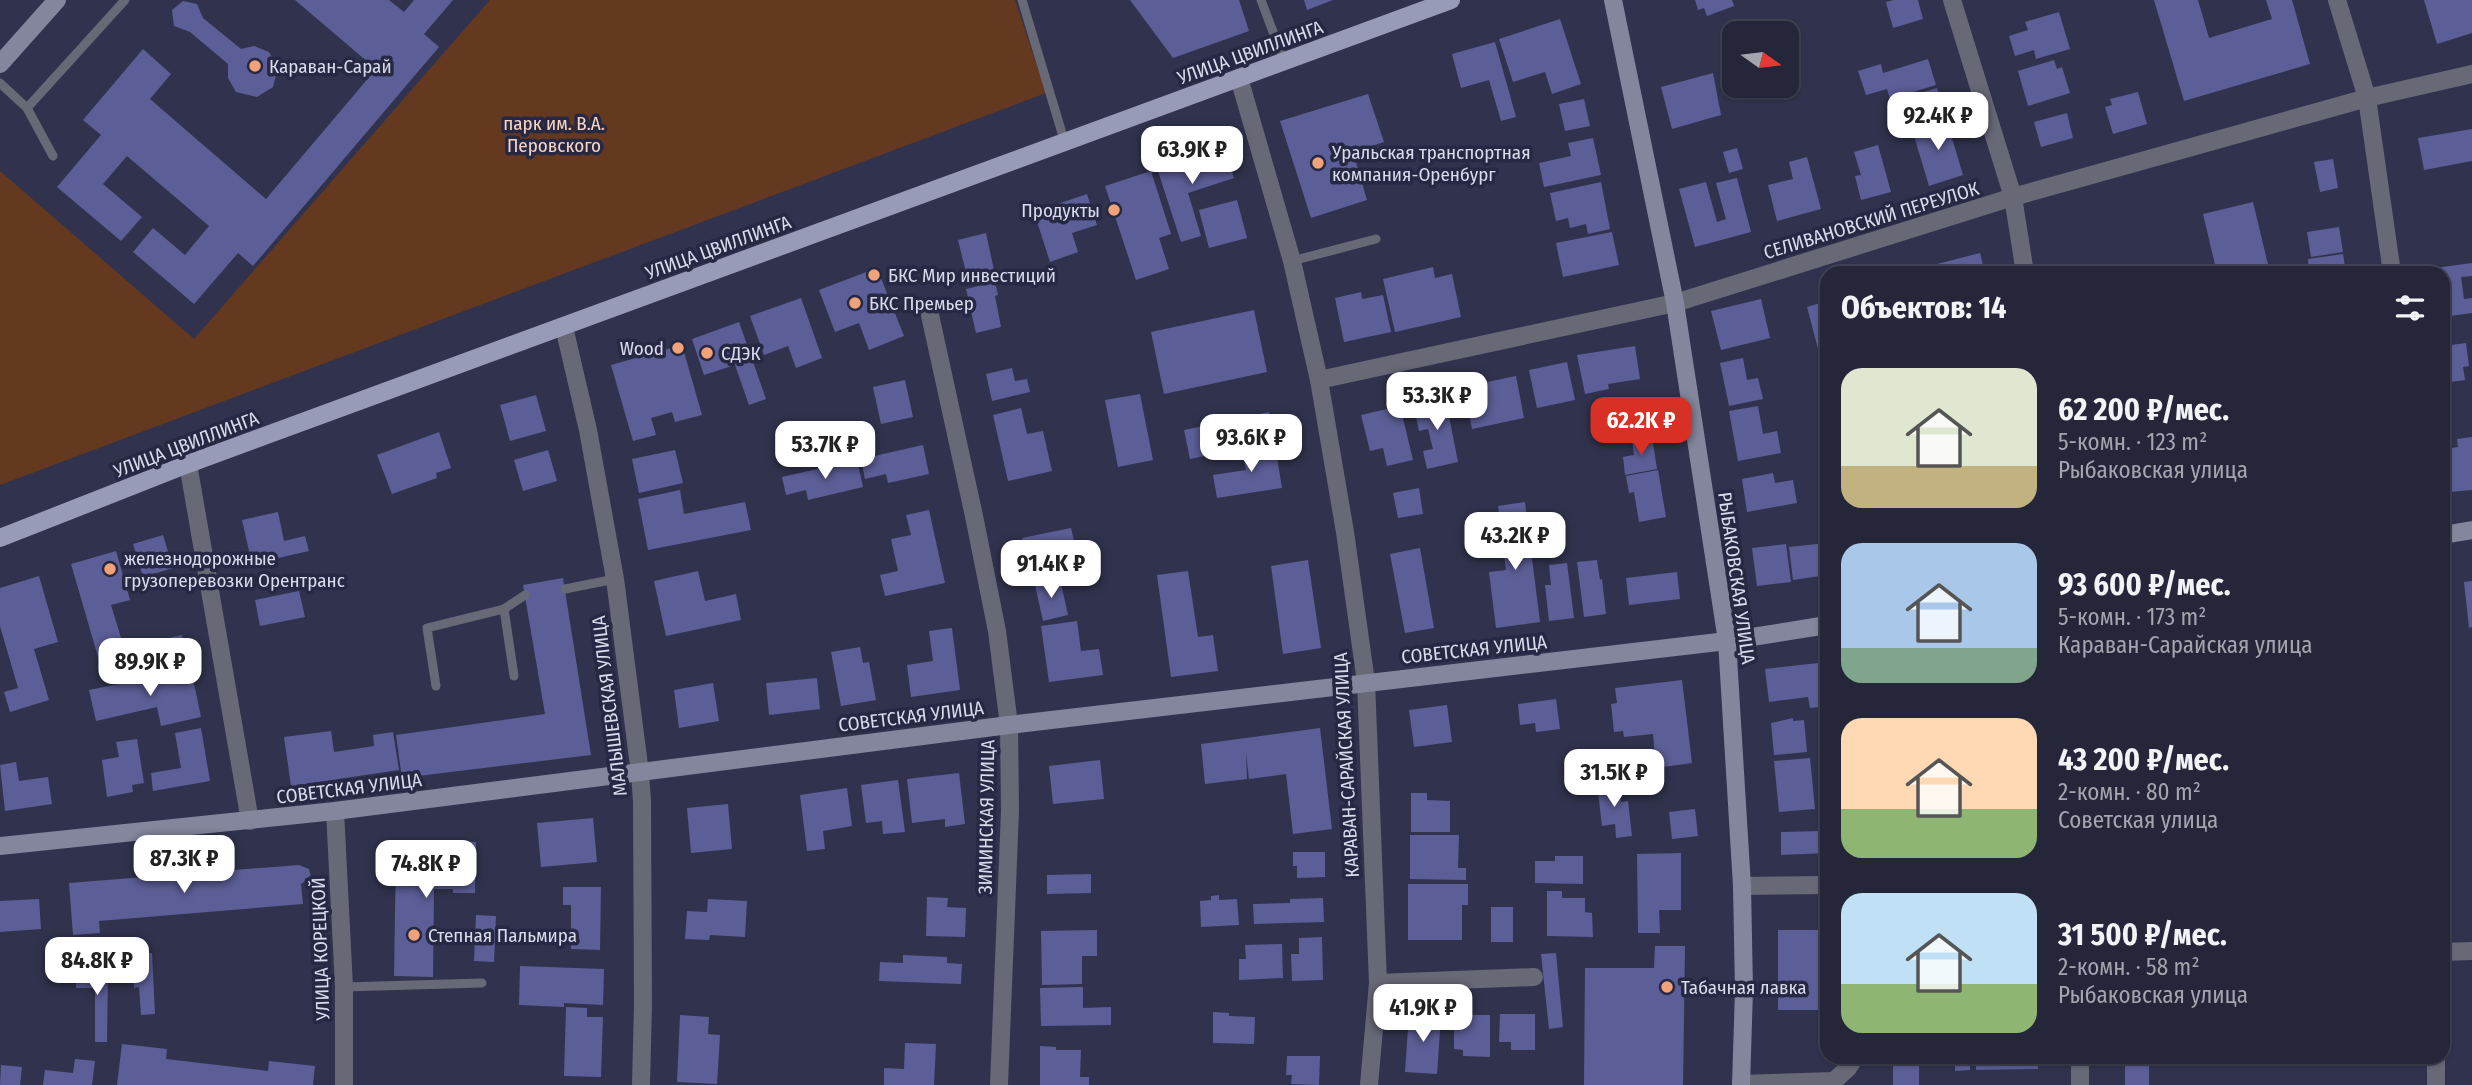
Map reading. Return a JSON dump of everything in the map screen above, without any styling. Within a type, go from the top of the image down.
[{"type":"main road","name":"УЛИЦА ЦВИЛЛИНГА","points":[[0,538],[188,464],[1451,0]]},
{"type":"street","points":[[0,64],[57,0]]},
{"type":"street","name":"РЫБАКОВСКАЯ УЛИЦА","points":[[1613,0],[1675,303],[1727,641],[1742,887],[1744,990],[1741,1084]]},
{"type":"street","points":[[1952,0],[2013,197],[2024,266]]},
{"type":"street","points":[[2337,0],[2367,97],[2391,266]]},
{"type":"street","name":"СЕЛИВАНОВСКИЙ ПЕРЕУЛОК","points":[[1319,380],[1675,303],[2013,197],[2367,97],[2472,74]]},
{"type":"street","name":"КАРАВАН-САРАЙСКАЯ УЛИЦА","points":[[1239,78],[1292,261],[1319,380],[1345,532],[1366,682],[1378,983],[1369,1085]]},
{"type":"street","name":"ЗИМИНСКАЯ УЛИЦА","points":[[928,306],[997,631],[1009,725],[1010,811],[999,1085]]},
{"type":"street","name":"МАЛЫШЕВСКАЯ УЛИЦА","points":[[564,327],[588,430],[615,579],[640,773],[643,992],[640,1085]]},
{"type":"street","points":[[188,464],[250,821]]},
{"type":"street","points":[[2450,534],[2472,530]]},
{"type":"street","name":"СОВЕТСКАЯ УЛИЦА","points":[[0,846],[335,811],[1009,725],[1727,641],[1820,626]]},
{"type":"street","name":"УЛИЦА КОРЕЦКОЙ","points":[[335,811],[344,987],[344,1085]]},
{"type":"street","points":[[1742,887],[1820,885]]},
{"type":"street","points":[[2450,951],[2472,951]]},
{"type":"street","points":[[1378,983],[1534,977]]},
{"type":"street","points":[[1741,1084],[1834,1081],[1851,1064]]},
{"type":"street","points":[[2080,1064],[2080,1085]]},
{"type":"street","points":[[2436,1064],[2436,1085]]},
{"type":"lane","points":[[27,108],[125,0]]},
{"type":"lane","points":[[1022,0],[1065,143]]},
{"type":"lane","points":[[1261,0],[1284,61]]},
{"type":"lane","points":[[0,83],[27,108],[53,156]]},
{"type":"lane","points":[[1292,261],[1376,239]]},
{"type":"lane","points":[[565,589],[615,579]]},
{"type":"lane","points":[[436,686],[427,628],[504,609],[525,595]]},
{"type":"lane","points":[[504,609],[514,676]]},
{"type":"lane","points":[[344,987],[482,984]]},
{"type":"green space","name":"парк им. В.А. Перовского","points":[[490,0],[1015,0],[1046,93],[0,485],[0,171],[194,339]]},
{"type":"building","points":[[295,0],[389,0],[404,12],[414,0],[453,0],[424,34],[439,47],[253,266],[238,253],[194,304],[133,252],[153,228],[185,255],[209,226],[127,156],[103,184],[142,217],[121,241],[57,187],[101,135],[83,120],[143,49],[171,74],[150,99],[266,199],[376,69]]},
{"type":"building","points":[[1130,0],[1239,0],[1249,31],[1173,58]]},
{"type":"building","points":[[1304,0],[1333,0],[1307,10]]},
{"type":"building","points":[[1695,0],[1732,0],[1734,6],[1707,16],[1704,8],[1698,10]]},
{"type":"building","points":[[1918,0],[1923,19],[1893,28],[1886,2]]},
{"type":"building","points":[[2154,0],[2198,0],[2209,38],[2272,19],[2266,0],[2292,0],[2310,64],[2184,101]]},
{"type":"building","points":[[2424,0],[2472,0],[2472,33],[2437,44]]},
{"type":"building","points":[[183,1],[197,4],[203,18],[241,49],[254,46],[269,52],[278,68],[273,87],[257,97],[236,92],[228,78],[228,64],[190,32],[174,26],[172,10]]},
{"type":"building","points":[[2059,12],[2070,49],[2036,59],[2034,50],[2015,56],[2009,36],[2028,30],[2025,22]]},
{"type":"building","points":[[1560,19],[1581,84],[1552,94],[1545,72],[1513,82],[1499,39]]},
{"type":"building","points":[[1495,42],[1516,117],[1501,121],[1489,80],[1461,88],[1452,54]]},
{"type":"building","points":[[1928,59],[1936,85],[1890,99],[1887,89],[1866,95],[1858,71],[1881,64],[1883,73]]},
{"type":"building","points":[[2054,60],[2057,69],[2062,67],[2070,93],[2028,106],[2018,71]]},
{"type":"building","points":[[1713,73],[1721,115],[1672,129],[1661,87]]},
{"type":"building","points":[[1937,88],[1945,116],[1915,125],[1907,97]]},
{"type":"building","points":[[2138,92],[2147,124],[2113,134],[2105,107],[2112,105],[2110,99]]},
{"type":"building","points":[[1368,94],[1384,142],[1353,152],[1367,200],[1311,218],[1280,121]]},
{"type":"building","points":[[1584,99],[1590,126],[1565,131],[1559,104]]},
{"type":"building","points":[[2067,113],[2073,138],[2041,147],[2034,122]]},
{"type":"building","points":[[1946,118],[1963,175],[1929,186],[1912,129]]},
{"type":"building","points":[[2472,129],[2472,161],[2424,170],[2418,138]]},
{"type":"building","points":[[1593,138],[1601,175],[1544,187],[1539,163],[1571,156],[1568,143]]},
{"type":"building","points":[[1878,145],[1891,192],[1861,200],[1855,176],[1861,175],[1854,152]]},
{"type":"building","points":[[1223,146],[1234,178],[1188,193],[1201,236],[1181,242],[1157,168]]},
{"type":"building","points":[[1737,148],[1743,169],[1729,173],[1723,152]]},
{"type":"building","points":[[1807,157],[1821,209],[1777,221],[1768,185],[1793,179],[1789,162]]},
{"type":"building","points":[[2333,159],[2338,188],[2320,192],[2314,162]]},
{"type":"building","points":[[1151,171],[1171,234],[1159,238],[1169,269],[1136,280],[1105,186]]},
{"type":"building","points":[[1737,178],[1751,232],[1695,247],[1679,189],[1706,182],[1717,222],[1726,219],[1716,183]]},
{"type":"building","points":[[1601,182],[1610,229],[1588,234],[1586,224],[1570,228],[1568,218],[1556,221],[1550,193]]},
{"type":"building","points":[[1087,194],[1097,225],[1072,233],[1078,252],[1050,262],[1034,212]]},
{"type":"building","points":[[1237,200],[1247,238],[1209,248],[1199,210]]},
{"type":"building","points":[[2253,202],[2268,266],[2215,266],[2203,214]]},
{"type":"building","points":[[2339,227],[2343,252],[2311,257],[2307,232]]},
{"type":"building","points":[[1612,232],[1619,265],[1563,277],[1556,243]]},
{"type":"building","points":[[986,233],[994,270],[967,276],[958,240]]},
{"type":"building","points":[[1980,253],[1983,266],[1937,266]]},
{"type":"building","points":[[2343,254],[2345,266],[2308,266],[2308,259]]},
{"type":"building","points":[[2472,263],[2472,276],[2461,277],[2464,299],[2472,298],[2472,313],[2450,316],[2450,266]]},
{"type":"building","points":[[1433,267],[1435,278],[1452,274],[1461,317],[1395,332],[1383,279]]},
{"type":"building","points":[[877,268],[904,336],[869,350],[859,323],[835,332],[819,290]]},
{"type":"building","points":[[995,282],[1001,327],[976,333],[966,289]]},
{"type":"building","points":[[1361,292],[1362,299],[1383,295],[1391,332],[1344,342],[1335,298]]},
{"type":"building","points":[[801,298],[822,358],[796,368],[788,346],[764,355],[750,316]]},
{"type":"building","points":[[1761,299],[1770,338],[1721,350],[1711,311]]},
{"type":"building","points":[[1820,303],[1820,356],[1807,307]]},
{"type":"building","points":[[1254,310],[1267,372],[1164,394],[1151,332]]},
{"type":"building","points":[[739,322],[766,399],[749,405],[735,365],[704,375],[692,339]]},
{"type":"building","points":[[2466,343],[2469,366],[2463,367],[2465,380],[2450,382],[2450,345]]},
{"type":"building","points":[[682,345],[702,415],[675,422],[672,412],[651,418],[656,435],[633,441],[611,365]]},
{"type":"building","points":[[1635,346],[1640,379],[1608,384],[1609,389],[1585,394],[1577,355]]},
{"type":"building","points":[[1743,358],[1747,380],[1758,378],[1763,399],[1729,406],[1720,363]]},
{"type":"building","points":[[1567,362],[1575,400],[1537,408],[1529,370]]},
{"type":"building","points":[[1012,368],[1015,381],[1027,379],[1030,392],[992,401],[986,374]]},
{"type":"building","points":[[1516,376],[1524,418],[1472,429],[1468,409],[1473,408],[1468,386]]},
{"type":"building","points":[[905,380],[913,417],[881,424],[873,387]]},
{"type":"building","points":[[1140,394],[1153,460],[1118,467],[1105,400]]},
{"type":"building","points":[[536,395],[546,431],[510,441],[500,405]]},
{"type":"building","points":[[1445,396],[1458,462],[1427,469],[1423,451],[1433,449],[1428,429],[1419,431],[1413,403]]},
{"type":"building","points":[[1400,406],[1413,460],[1387,466],[1383,448],[1370,451],[1361,415]]},
{"type":"building","points":[[1758,406],[1763,434],[1777,431],[1781,453],[1738,461],[1729,411]]},
{"type":"building","points":[[1021,408],[1027,434],[1043,431],[1052,471],[1008,481],[993,415]]},
{"type":"building","points":[[1269,412],[1275,441],[1190,459],[1184,430]]},
{"type":"building","points":[[439,432],[451,468],[436,473],[437,478],[392,494],[377,455]]},
{"type":"building","points":[[1652,437],[1657,469],[1625,475],[1623,457],[1634,455],[1632,441]]},
{"type":"building","points":[[2472,437],[2472,490],[2450,492],[2450,448],[2458,447],[2457,439]]},
{"type":"building","points":[[923,445],[929,474],[888,483],[886,474],[865,479],[861,459]]},
{"type":"building","points":[[1275,445],[1282,488],[1217,498],[1213,475],[1246,470],[1242,450]]},
{"type":"building","points":[[548,450],[557,481],[523,491],[514,460]]},
{"type":"building","points":[[675,450],[683,483],[639,493],[632,459]]},
{"type":"building","points":[[857,460],[863,487],[808,500],[806,490],[786,495],[782,477]]},
{"type":"building","points":[[1658,470],[1666,517],[1639,522],[1634,492],[1629,493],[1626,476]]},
{"type":"building","points":[[1773,473],[1775,483],[1793,480],[1797,503],[1747,512],[1742,479]]},
{"type":"building","points":[[1419,488],[1423,514],[1398,518],[1393,493]]},
{"type":"building","points":[[680,490],[684,514],[745,502],[751,530],[648,550],[638,499]]},
{"type":"building","points":[[1525,502],[1540,622],[1496,628],[1489,572],[1506,570],[1498,506]]},
{"type":"building","points":[[929,510],[945,583],[885,596],[880,575],[898,571],[891,539],[911,535],[906,515]]},
{"type":"building","points":[[278,512],[284,541],[305,536],[309,551],[252,564],[242,520]]},
{"type":"building","points":[[1071,528],[1079,562],[1030,573],[1022,538]]},
{"type":"building","points":[[163,535],[173,568],[143,577],[133,544]]},
{"type":"building","points":[[1786,544],[1791,582],[1757,586],[1752,548]]},
{"type":"building","points":[[1820,544],[1820,576],[1793,580],[1789,547]]},
{"type":"building","points":[[1420,548],[1434,628],[1405,633],[1390,554]]},
{"type":"building","points":[[116,551],[130,600],[111,605],[132,674],[105,681],[71,564]]},
{"type":"building","points":[[1308,560],[1321,648],[1283,654],[1271,566]]},
{"type":"building","points":[[1597,560],[1606,614],[1584,617],[1577,562]]},
{"type":"building","points":[[1567,563],[1574,618],[1549,621],[1545,585],[1551,585],[1549,565]]},
{"type":"building","points":[[698,571],[705,601],[736,594],[741,620],[666,636],[654,581]]},
{"type":"building","points":[[1188,571],[1198,637],[1213,635],[1218,671],[1171,677],[1157,575]]},
{"type":"building","points":[[1677,572],[1680,599],[1629,605],[1626,578]]},
{"type":"building","points":[[39,576],[58,642],[34,649],[49,700],[10,712],[4,692],[18,688],[0,626],[0,588]]},
{"type":"building","points":[[563,578],[591,755],[402,778],[396,735],[545,714],[523,585]]},
{"type":"building","points":[[1060,579],[1068,615],[1043,621],[1035,585]]},
{"type":"building","points":[[2472,581],[2472,627],[2469,628],[2464,582]]},
{"type":"building","points":[[299,591],[305,617],[260,626],[255,600]]},
{"type":"building","points":[[1077,621],[1081,651],[1099,649],[1103,675],[1049,682],[1041,626]]},
{"type":"building","points":[[952,628],[960,690],[911,697],[907,665],[933,661],[929,631]]},
{"type":"building","points":[[182,635],[187,661],[156,668],[150,642]]},
{"type":"building","points":[[860,647],[863,663],[869,662],[876,700],[841,706],[831,652]]},
{"type":"building","points":[[1820,663],[1820,707],[1810,708],[1808,697],[1769,702],[1765,669]]},
{"type":"building","points":[[191,669],[201,717],[161,726],[157,707],[96,721],[89,690]]},
{"type":"building","points":[[817,678],[820,709],[769,715],[766,683]]},
{"type":"building","points":[[1682,680],[1692,763],[1656,768],[1653,734],[1624,737],[1623,731],[1614,732],[1611,704],[1617,703],[1615,688]]},
{"type":"building","points":[[713,683],[719,721],[679,728],[674,690]]},
{"type":"building","points":[[1556,699],[1560,729],[1536,732],[1535,723],[1520,725],[1518,704]]},
{"type":"building","points":[[1447,705],[1452,742],[1414,747],[1409,710]]},
{"type":"building","points":[[1793,718],[1793,721],[1804,720],[1807,752],[1774,755],[1771,723]]},
{"type":"building","points":[[201,728],[210,781],[153,791],[151,773],[181,768],[175,733]]},
{"type":"building","points":[[1320,728],[1332,829],[1293,834],[1286,774],[1249,779],[1246,753],[1247,779],[1205,784],[1201,744]]},
{"type":"building","points":[[331,731],[334,752],[374,746],[373,735],[393,732],[399,770],[291,786],[284,737]]},
{"type":"building","points":[[137,739],[144,783],[132,785],[133,792],[107,797],[102,760],[119,757],[116,742]]},
{"type":"building","points":[[1810,758],[1815,809],[1779,812],[1774,761]]},
{"type":"building","points":[[1100,760],[1104,799],[1053,804],[1049,766]]},
{"type":"building","points":[[16,762],[19,781],[48,777],[52,804],[5,811],[0,765]]},
{"type":"building","points":[[959,773],[965,824],[945,827],[945,819],[912,823],[907,779]]},
{"type":"building","points":[[898,780],[905,832],[883,834],[882,821],[866,823],[861,785]]},
{"type":"building","points":[[1619,780],[1621,802],[1628,801],[1632,836],[1616,838],[1615,824],[1602,826],[1597,783]]},
{"type":"building","points":[[847,788],[852,826],[823,831],[825,849],[807,851],[800,795]]},
{"type":"building","points":[[1411,793],[1427,793],[1427,800],[1450,801],[1450,832],[1411,832]]},
{"type":"building","points":[[728,804],[732,849],[691,853],[687,808]]},
{"type":"building","points":[[1695,809],[1698,836],[1672,839],[1669,812]]},
{"type":"building","points":[[593,818],[597,862],[541,867],[537,823]]},
{"type":"building","points":[[1820,831],[1820,853],[1781,855],[1781,832]]},
{"type":"building","points":[[1410,835],[1459,835],[1458,868],[1466,868],[1466,880],[1410,879]]},
{"type":"building","name":"Степная Пальмира","points":[[435,841],[476,842],[475,893],[453,893],[453,889],[434,889],[433,977],[394,976],[396,851],[424,852],[424,858],[435,858]]},
{"type":"building","points":[[1293,852],[1325,852],[1325,877],[1297,878],[1297,866],[1293,866]]},
{"type":"building","points":[[1681,853],[1681,910],[1659,910],[1660,933],[1638,933],[1637,854]]},
{"type":"building","points":[[1555,856],[1583,856],[1583,884],[1535,883],[1535,861],[1555,861]]},
{"type":"building","points":[[299,865],[309,869],[311,877],[301,884],[303,904],[99,921],[100,933],[73,935],[69,883]]},
{"type":"building","points":[[1091,874],[1091,893],[1047,894],[1047,875]]},
{"type":"building","points":[[1408,884],[1468,884],[1468,905],[1462,905],[1462,940],[1408,940]]},
{"type":"building","points":[[563,887],[601,887],[600,950],[571,949],[571,905],[563,905]]},
{"type":"building","points":[[1547,891],[1562,891],[1562,898],[1585,898],[1585,912],[1592,913],[1593,937],[1547,936]]},
{"type":"building","points":[[1219,895],[1219,900],[1237,899],[1239,925],[1201,927],[1200,901],[1211,900],[1211,896]]},
{"type":"building","points":[[927,897],[948,898],[947,907],[966,908],[965,937],[926,936]]},
{"type":"building","points":[[1323,898],[1324,922],[1254,924],[1253,904],[1290,903],[1290,899]]},
{"type":"building","points":[[39,899],[41,929],[0,932],[0,901]]},
{"type":"building","points":[[708,899],[747,901],[745,937],[710,935],[709,940],[685,939],[687,911],[707,912]]},
{"type":"building","points":[[1491,907],[1513,907],[1513,942],[1491,942]]},
{"type":"building","points":[[476,915],[496,916],[494,962],[474,961]]},
{"type":"building","points":[[1097,930],[1097,956],[1082,956],[1082,984],[1042,985],[1041,931]]},
{"type":"building","points":[[1778,930],[1818,930],[1820,1010],[1778,1010]]},
{"type":"building","points":[[1322,937],[1323,980],[1292,981],[1291,954],[1299,954],[1299,938]]},
{"type":"building","points":[[1282,944],[1283,978],[1239,980],[1239,959],[1246,959],[1245,945]]},
{"type":"building","points":[[1655,946],[1685,946],[1683,1085],[1584,1085],[1585,968],[1654,968]]},
{"type":"building","points":[[152,953],[155,1014],[141,1015],[139,987],[134,988],[133,954]]},
{"type":"building","points":[[1556,953],[1563,1027],[1549,1029],[1541,954]]},
{"type":"building","points":[[903,955],[947,957],[947,963],[962,964],[961,984],[879,981],[880,962],[903,963]]},
{"type":"building","points":[[520,966],[604,969],[603,1005],[519,1005]]},
{"type":"building","points":[[76,968],[108,968],[107,1042],[95,1042],[95,988],[76,988]]},
{"type":"building","points":[[1083,987],[1083,1008],[1111,1007],[1111,1025],[1041,1026],[1040,988]]},
{"type":"building","points":[[566,1007],[587,1008],[587,1017],[603,1017],[601,1077],[564,1076]]},
{"type":"building","points":[[1213,1012],[1255,1017],[1254,1044],[1213,1043]]},
{"type":"building","points":[[1409,1014],[1441,1016],[1437,1074],[1405,1072]]},
{"type":"building","points":[[1500,1014],[1535,1014],[1535,1050],[1511,1050],[1511,1042],[1499,1042]]},
{"type":"building","points":[[680,1015],[709,1017],[708,1034],[720,1035],[717,1084],[677,1082]]},
{"type":"building","points":[[1454,1015],[1490,1015],[1490,1057],[1463,1056],[1463,1050],[1454,1049]]},
{"type":"building","points":[[905,1043],[936,1044],[934,1085],[884,1085],[884,1068],[904,1069]]},
{"type":"building","points":[[122,1044],[167,1049],[166,1059],[268,1071],[269,1061],[315,1066],[313,1085],[117,1085]]},
{"type":"building","points":[[1040,1046],[1056,1047],[1056,1050],[1081,1050],[1080,1077],[1089,1077],[1089,1085],[1040,1085]]},
{"type":"building","points":[[1287,1056],[1320,1056],[1319,1085],[1291,1084],[1292,1075],[1286,1075]]},
{"type":"building","points":[[75,1059],[95,1061],[92,1085],[43,1085],[45,1070],[73,1073]]},
{"type":"building","points":[[1893,1064],[1919,1065],[1919,1085],[1893,1085]]},
{"type":"building","points":[[1955,1064],[1970,1064],[1970,1070],[1955,1071]]},
{"type":"building","points":[[1976,1064],[2038,1064],[2038,1069],[1976,1070]]},
{"type":"building","points":[[2125,1064],[2149,1064],[2149,1085],[2125,1085]]},
{"type":"building","points":[[1,1065],[22,1067],[20,1085],[0,1085]]},
{"type":"place","name":"Караван-Сарай","points":[[255,66]]},
{"type":"place","name":"Уральская транспортная компания-Оренбург","points":[[1318,163]]},
{"type":"place","name":"Продукты","points":[[1114,210]]},
{"type":"place","name":"БКС Мир инвестиций","points":[[874,275]]},
{"type":"place","name":"БКС Премьер","points":[[855,303]]},
{"type":"place","name":"Wood","points":[[678,348]]},
{"type":"place","name":"СДЭК","points":[[707,353]]},
{"type":"place","name":"железнодорожные грузоперевозки Орентранс","points":[[110,569]]},
{"type":"place","name":"Степная Пальмира","points":[[414,935]]},
{"type":"place","name":"Табачная лавка","points":[[1667,987]]}]
